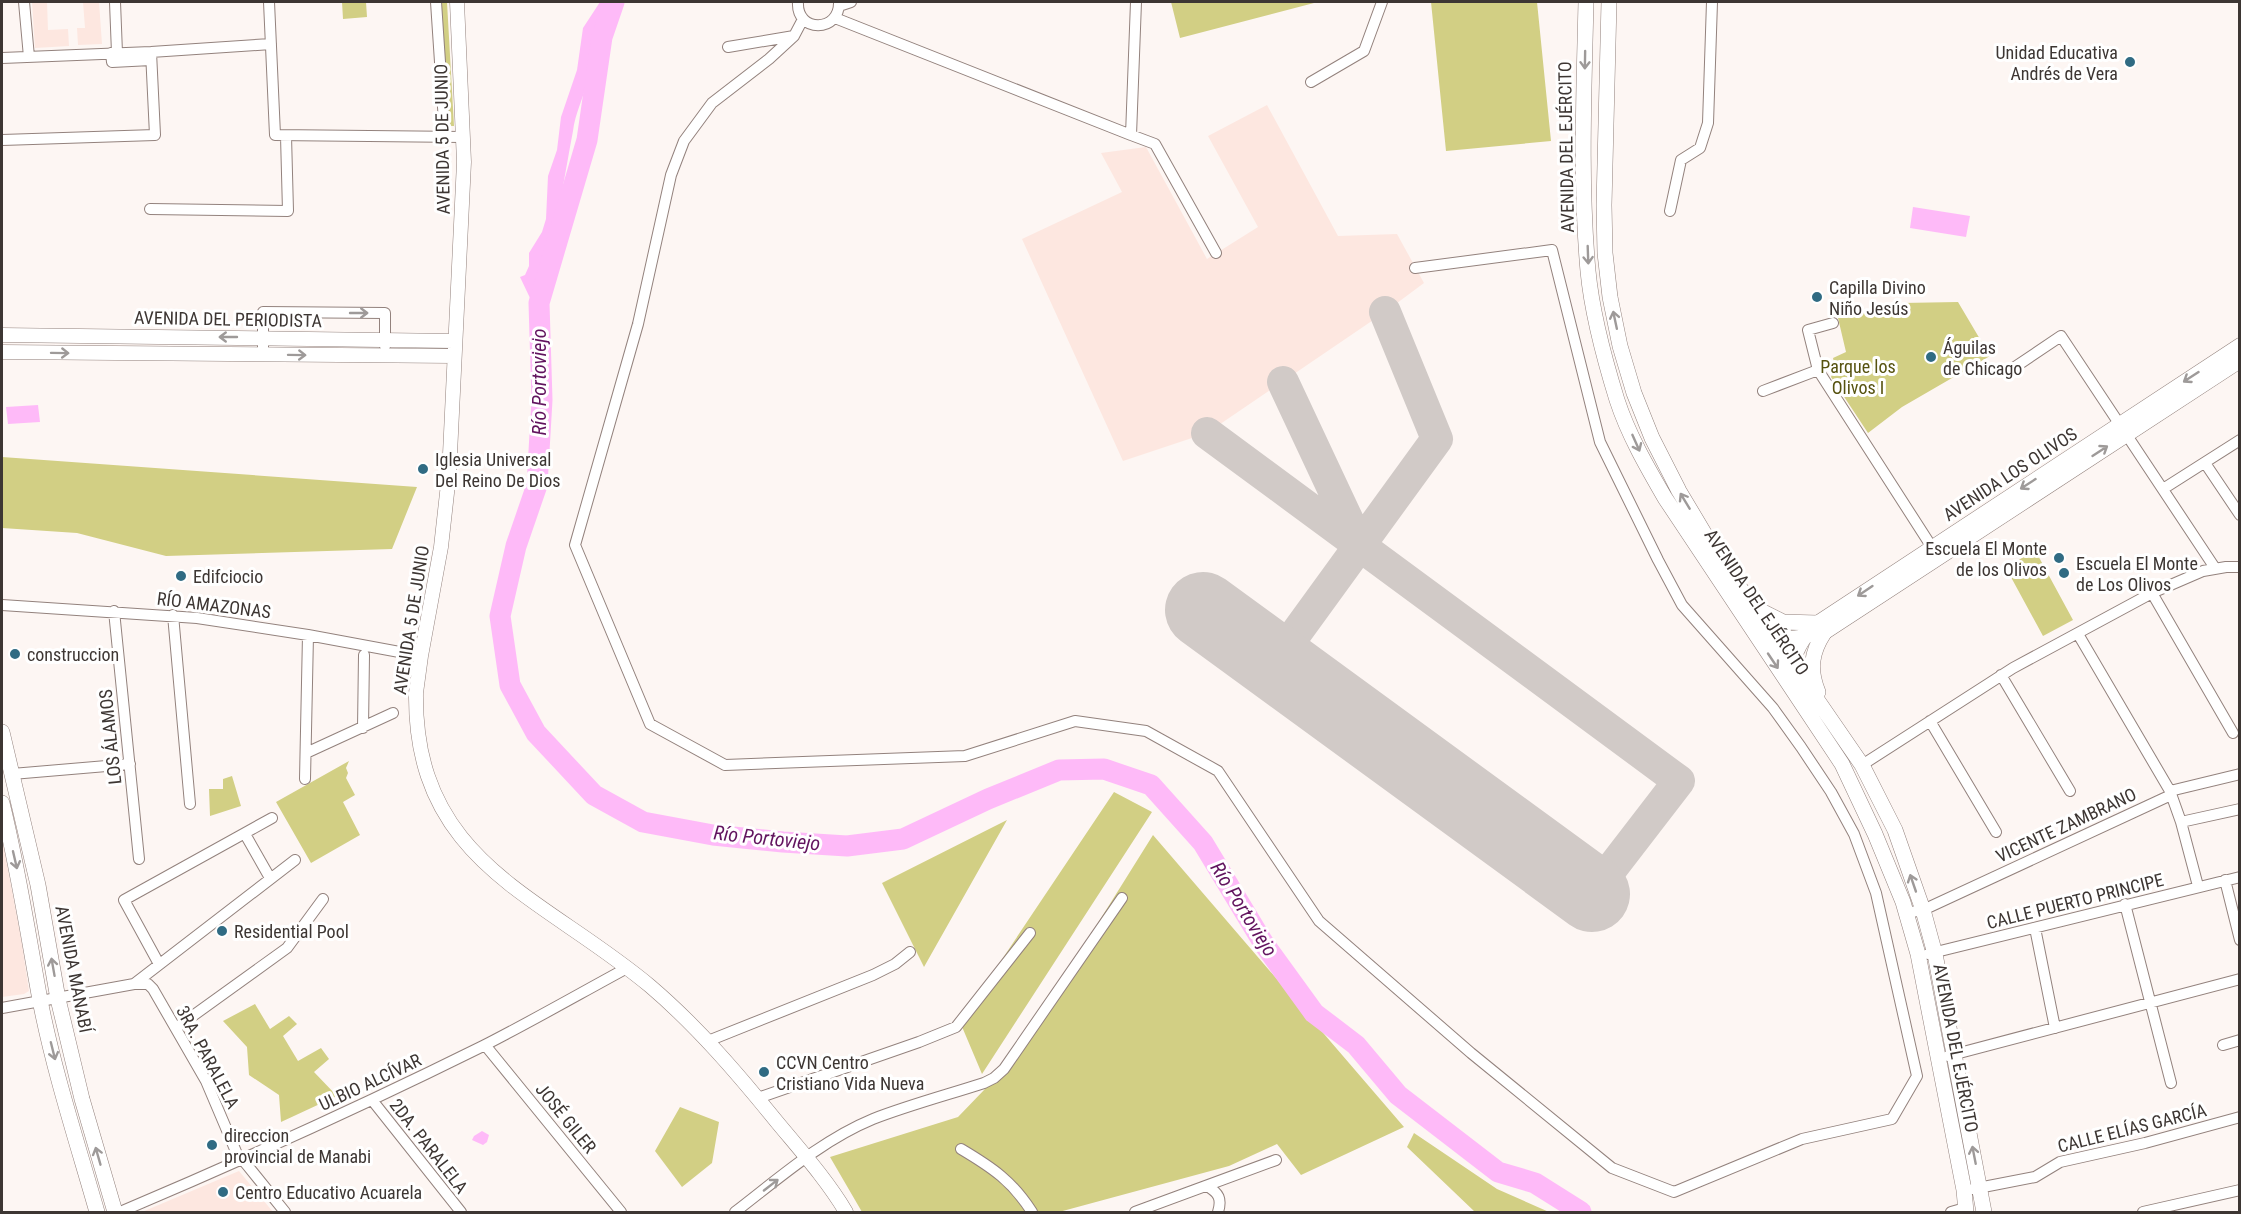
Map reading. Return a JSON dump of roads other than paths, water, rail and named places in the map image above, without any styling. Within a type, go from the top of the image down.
[{"type":"main road","name":"AVENIDA DEL EJÉRCITO","points":[[1586,2],[1584,146],[1588,272],[1599,337],[1617,402],[1642,457],[1665,498],[1747,611],[1775,637],[1823,706],[1862,765],[1895,830],[1923,910],[1935,954],[1964,1190],[1961,1211]]},
{"type":"main road","name":"AVENIDA DEL EJÉRCITO","points":[[1608,2],[1605,243],[1610,297],[1620,346],[1634,393],[1652,438],[1679,491],[1794,691],[1842,764],[1875,834],[1906,913],[1918,954],[1980,1188],[1984,1212]]},
{"type":"main road","points":[[1747,611],[1783,622],[1820,628],[1812,663],[1813,681],[1823,706]]},
{"type":"main road","name":"AVENIDA MANABÍ","points":[[2,732],[38,885],[58,999],[82,1099],[115,1212]]},
{"type":"main road","name":"AVENIDA MANABÍ","points":[[2,803],[19,878],[41,1001],[67,1106],[97,1212]]},
{"type":"street","points":[[24,2],[29,57]]},
{"type":"street","points":[[114,53],[115,2]]},
{"type":"street","points":[[269,2],[275,135],[464,137]]},
{"type":"street","points":[[436,2],[445,137]]},
{"type":"street","name":"AVENIDA 5 DE JUNIO","points":[[457,2],[464,137],[462,216],[446,510],[416,693],[416,719],[420,749],[432,792],[452,827],[467,846],[510,884],[627,968],[678,1010],[758,1098],[807,1157],[846,1212]]},
{"type":"street","points":[[798,2],[797,7],[803,20],[816,26],[829,23],[835,18],[839,4],[851,2]]},
{"type":"street","points":[[1131,135],[1136,2]]},
{"type":"street","points":[[1311,82],[1364,51],[1382,2]]},
{"type":"street","points":[[1670,211],[1677,167],[1681,160],[1700,148],[1708,123],[1712,2]]},
{"type":"street","points":[[835,18],[1155,144],[1216,253]]},
{"type":"street","points":[[803,20],[794,36],[769,59],[712,103],[684,141],[670,175],[638,324],[575,545],[650,724],[725,765],[965,756],[1075,721],[1146,731],[1218,771],[1319,921],[1471,1053],[1612,1168],[1674,1192],[1802,1139],[1892,1119],[1917,1076],[1876,893],[1854,834],[1831,792],[1801,747],[1773,708],[1682,605],[1658,560],[1600,442],[1552,250],[1415,268]]},
{"type":"street","points":[[728,47],[794,36]]},
{"type":"street","points":[[2,58],[114,53],[151,56],[271,44]]},
{"type":"street","points":[[2,140],[155,135],[151,56]]},
{"type":"street","points":[[150,209],[288,211],[286,136]]},
{"type":"street","points":[[263,354],[263,312],[385,313],[385,355]]},
{"type":"street","points":[[1833,323],[1808,330],[1818,370],[1935,552]]},
{"type":"street","name":"AVENIDA DEL PERIODISTA","points":[[2,335],[454,340]]},
{"type":"street","points":[[2012,369],[2061,336],[2215,568]]},
{"type":"street","name":"AVENIDA LOS OLIVOS","points":[[1775,637],[1803,637],[1820,628],[2123,429],[2240,345]]},
{"type":"street","name":"AVENIDA DEL PERIODISTA","points":[[2,352],[453,356]]},
{"type":"street","name":"AVENIDA LOS OLIVOS","points":[[2123,429],[2240,361]]},
{"type":"street","points":[[1763,391],[1818,370]]},
{"type":"street","points":[[2163,489],[2240,440]]},
{"type":"street","points":[[2205,463],[2240,515]]},
{"type":"street","points":[[1862,765],[2001,675],[2152,594],[2189,576],[2215,568],[2238,569]]},
{"type":"street","points":[[2152,594],[2233,732]]},
{"type":"street","name":"RÍO AMAZONAS","points":[[2,605],[173,615],[308,635],[421,656]]},
{"type":"street","name":"LOS ÁLAMOS","points":[[114,611],[139,859]]},
{"type":"street","points":[[173,615],[190,804]]},
{"type":"street","points":[[2078,634],[2170,793],[2181,822],[2198,886]]},
{"type":"street","points":[[305,779],[308,635]]},
{"type":"street","points":[[1794,691],[1793,663],[1803,637]]},
{"type":"street","points":[[363,728],[364,655]]},
{"type":"street","points":[[2001,675],[2070,791]]},
{"type":"street","points":[[306,753],[393,713]]},
{"type":"street","points":[[1930,721],[1996,832]]},
{"type":"street","points":[[12,774],[130,764]]},
{"type":"street","name":"VICENTE ZAMBRANO","points":[[1906,913],[1923,910],[2170,793],[2240,774]]},
{"type":"street","points":[[2181,822],[2240,809]]},
{"type":"street","points":[[159,964],[124,900],[272,818]]},
{"type":"street","points":[[245,834],[270,878]]},
{"type":"street","points":[[2,1008],[134,984],[295,860]]},
{"type":"street","name":"CALLE PUERTO PRINCIPE","points":[[1918,954],[1935,954],[2240,876]]},
{"type":"street","points":[[2225,880],[2240,940]]},
{"type":"street","points":[[735,1212],[807,1157],[872,1119],[984,1083],[993,1078],[1004,1069],[1122,898]]},
{"type":"street","points":[[176,1028],[287,948],[322,899]]},
{"type":"street","points":[[2125,904],[2171,1083]]},
{"type":"street","points":[[2035,928],[2055,1028]]},
{"type":"street","points":[[758,1098],[956,1027],[1030,933]]},
{"type":"street","points":[[708,1041],[873,975],[895,964],[910,952]]},
{"type":"street","name":"ULBIO ALCÍVAR","points":[[120,1212],[372,1100],[485,1045],[627,968]]},
{"type":"street","points":[[1946,1056],[2240,979]]},
{"type":"street","name":"3RA. PARALELA","points":[[134,984],[142,983],[153,989],[206,1081],[241,1160],[285,1212]]},
{"type":"street","points":[[2223,1045],[2240,1040]]},
{"type":"street","name":"JOSÉ GILER","points":[[485,1045],[621,1212]]},
{"type":"street","name":"2DA. PARALELA","points":[[372,1100],[461,1212]]},
{"type":"street","name":"CALLE ELÍAS GARCÍA","points":[[1964,1190],[2035,1178],[2060,1162],[2240,1117]]},
{"type":"street","points":[[961,1149],[989,1166],[1014,1186],[1032,1212]]},
{"type":"street","points":[[1134,1212],[1276,1160]]},
{"type":"street","points":[[1207,1186],[1216,1191],[1220,1197],[1218,1212]]},
{"type":"street","points":[[2143,1212],[2240,1190]]},
{"type":"waterway","name":"Río Portoviejo","points":[[614,2],[602,37],[587,140],[539,303],[542,400],[537,485],[516,546],[500,616],[510,685],[536,733],[594,795],[643,822],[713,835],[783,842],[847,846],[903,839],[988,799],[1059,770],[1104,769],[1151,785],[1203,843],[1264,944],[1314,1013],[1356,1045],[1398,1095],[1498,1172],[1535,1183],[1581,1212]]},
{"type":"place","name":"Unidad Educativa Andrés de Vera","points":[[2130,62]]},
{"type":"place","name":"Capilla Divino Niño Jesús","points":[[1817,297]]},
{"type":"place","name":"Águilas de Chicago","points":[[1931,357]]},
{"type":"place","name":"Iglesia Universal Del Reino De Dios","points":[[423,469]]},
{"type":"place","name":"Escuela El Monte de los Olivos","points":[[2059,558]]},
{"type":"place","name":"Escuela El Monte de Los Olivos","points":[[2064,573]]},
{"type":"place","name":"Edifciocio","points":[[181,576]]},
{"type":"place","name":"construccion","points":[[15,654]]},
{"type":"place","name":"Residential Pool","points":[[222,931]]},
{"type":"place","name":"CCVN Centro Cristiano Vida Nueva","points":[[764,1072]]},
{"type":"place","name":"direccion provincial de Manabi","points":[[212,1145]]},
{"type":"place","name":"Centro Educativo Acuarela","points":[[223,1192]]},
{"type":"park label","name":"Parque los Olivos I","points":[[1858,376]]}]
